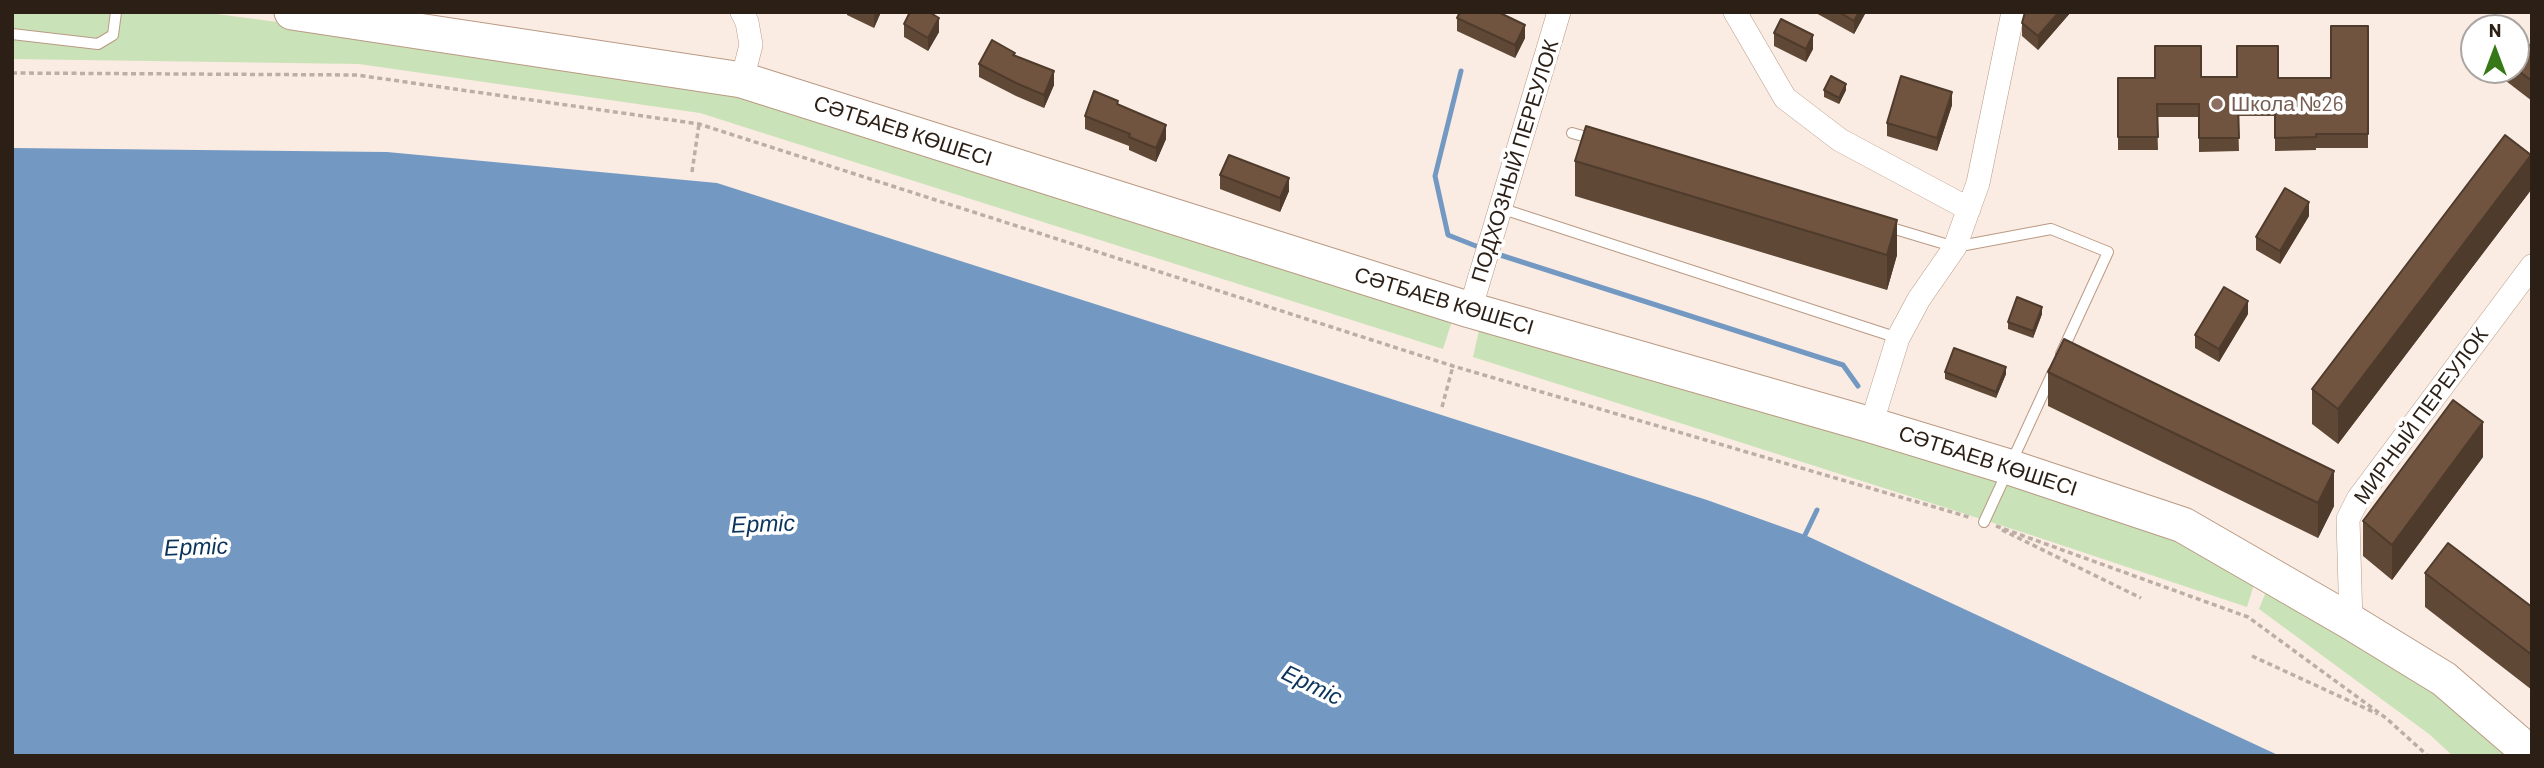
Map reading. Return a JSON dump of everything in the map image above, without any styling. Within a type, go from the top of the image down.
[{"type":"main road","name":"СӘТБАЕВ КӨШЕСІ","points":[[292,12],[742,80],[1470,310],[2009,467],[2183,525],[2444,679],[2532,754]]},
{"type":"street","points":[[742,80],[751,45],[743,12]]},
{"type":"street","name":"ПОДХОЗНЫЙ ПЕРЕУЛОК","points":[[1470,310],[1559,12]]},
{"type":"street","points":[[1735,12],[1785,98],[1840,140],[1969,209]]},
{"type":"street","points":[[1871,425],[1898,338],[1919,299],[1955,247],[1978,183],[2013,12]]},
{"type":"street","name":"МИРНЫЙ ПЕРЕУЛОК","points":[[2351,622],[2348,519],[2358,499],[2532,266]]},
{"type":"lane","points":[[12,34],[98,44],[113,35],[116,12]]},
{"type":"lane","points":[[1572,133],[1612,145]]},
{"type":"lane","points":[[1500,208],[1898,338]]},
{"type":"lane","points":[[1876,224],[1955,247],[2051,229],[2108,252],[1984,522]]},
{"type":"path","points":[[12,73],[357,75],[699,124],[1453,366],[1984,522],[2248,617],[2386,718],[2428,756]]},
{"type":"path","points":[[692,172],[699,124]]},
{"type":"path","points":[[1442,407],[1453,366]]},
{"type":"path","points":[[1984,522],[2141,598]]},
{"type":"path","points":[[2252,656],[2386,718]]},
{"type":"green space","points":[[12,12],[202,12],[666,74],[875,121],[1452,321],[1443,349],[700,113],[359,64],[12,59]]},
{"type":"green space","points":[[1480,326],[1866,437],[2165,536],[2256,578],[2247,607],[2028,534],[1473,357]]},
{"type":"green space","points":[[2269,584],[2310,605],[2461,713],[2515,756],[2453,756],[2429,734],[2259,609]]},
{"type":"water","name":"Ертіс","points":[[12,148],[387,152],[717,183],[1707,500],[1805,535],[2280,756],[12,756]]},
{"type":"building","points":[[910,12],[929,12],[939,18],[928,38],[904,24]]},
{"type":"building","points":[[1460,12],[1498,12],[1525,25],[1515,45],[1457,18]]},
{"type":"building","points":[[1839,12],[1859,12],[1854,21]]},
{"type":"building","points":[[2025,12],[2059,12],[2038,36],[2022,23]]},
{"type":"building","points":[[1781,19],[1813,35],[1806,49],[1774,33]]},
{"type":"building","name":"Школа №26","points":[[2331,26],[2368,26],[2368,134],[2316,134],[2316,137],[2275,138],[2275,103],[2238,103],[2239,138],[2199,138],[2199,104],[2157,104],[2158,137],[2118,137],[2118,78],[2155,78],[2155,46],[2201,46],[2201,77],[2237,77],[2237,46],[2278,46],[2278,78],[2331,78]]},
{"type":"building","points":[[992,40],[1015,53],[1013,55],[1054,71],[1044,95],[979,64]]},
{"type":"building","points":[[2530,46],[2532,47],[2532,81],[2530,80]]},
{"type":"building","points":[[1831,76],[1846,84],[1839,98],[1824,90]]},
{"type":"building","points":[[1901,76],[1952,92],[1937,138],[1887,123]]},
{"type":"building","points":[[1094,91],[1166,125],[1156,148],[1085,116]]},
{"type":"building","points":[[1586,126],[1897,220],[1887,255],[1575,161]]},
{"type":"building","points":[[2505,135],[2531,155],[2338,409],[2312,389]]},
{"type":"building","points":[[1229,155],[1289,178],[1280,198],[1220,175]]},
{"type":"building","points":[[2285,188],[2309,202],[2280,251],[2256,237]]},
{"type":"building","points":[[2224,287],[2248,301],[2219,349],[2195,335]]},
{"type":"building","points":[[2017,297],[2042,307],[2033,331],[2008,322]]},
{"type":"building","points":[[2064,339],[2334,471],[2318,503],[2048,372]]},
{"type":"building","points":[[1954,348],[2006,367],[1996,392],[1945,372]]},
{"type":"building","points":[[2453,400],[2483,422],[2392,545],[2363,521]]},
{"type":"building","points":[[2448,543],[2532,607],[2532,655],[2425,573]]},
{"type":"waterway","points":[[1461,71],[1435,176],[1448,235],[1481,248]]},
{"type":"waterway","points":[[1494,253],[1843,365],[1858,386]]},
{"type":"waterway","points":[[1805,535],[1817,510]]},
{"type":"place","name":"Школа №26","points":[[2217,104]]}]
